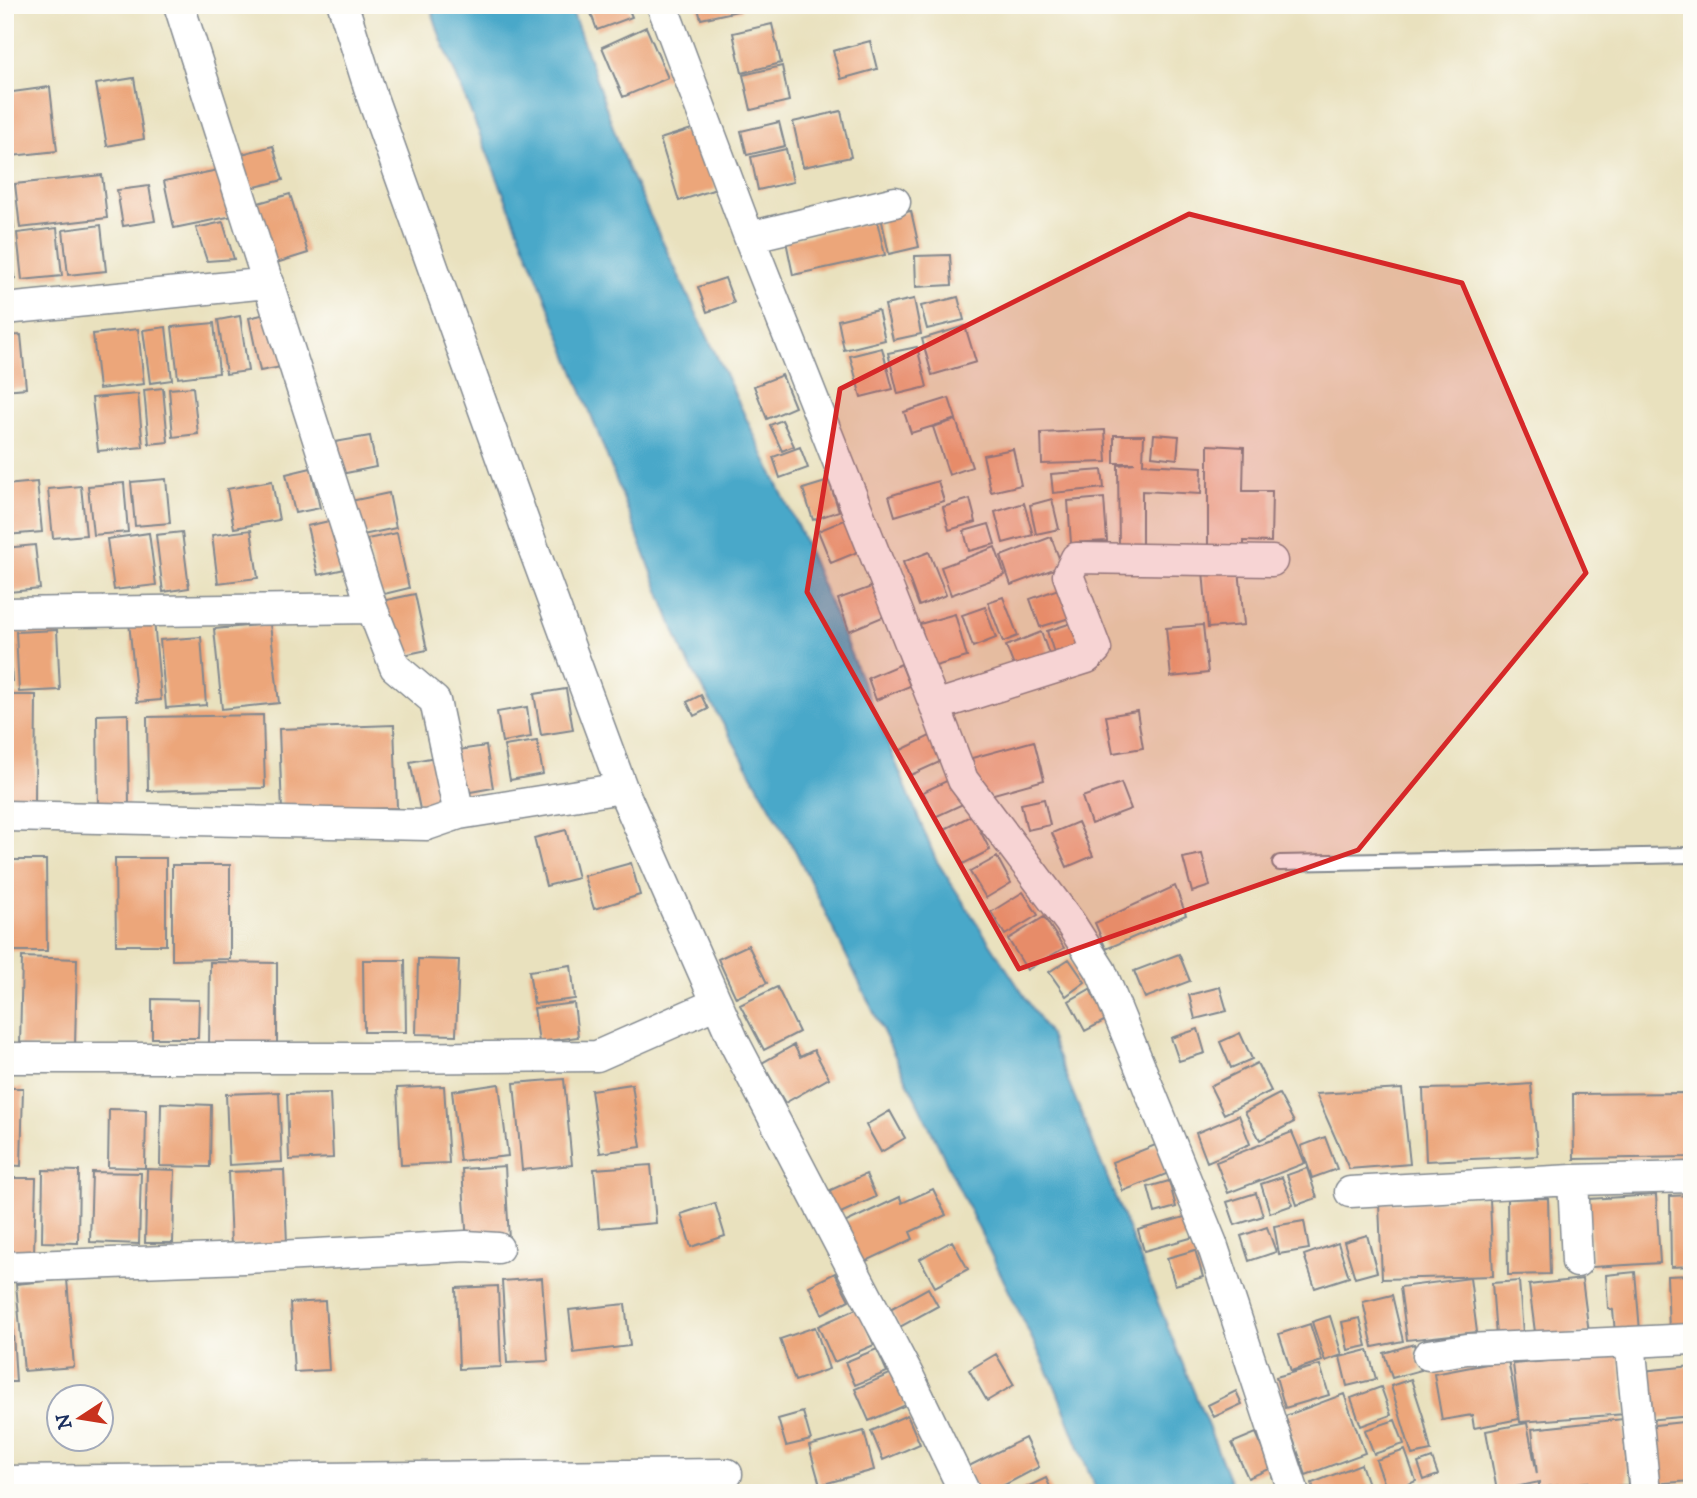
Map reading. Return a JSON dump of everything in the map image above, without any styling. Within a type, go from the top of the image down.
[{"type":"street","points":[[179,5],[372,608],[395,667],[435,701],[459,814]]},
{"type":"street","points":[[343,5],[372,96],[529,537],[622,788],[734,1042],[909,1377],[965,1493]]},
{"type":"street","points":[[662,5],[749,237],[963,780],[1069,921],[1101,971],[1212,1244],[1294,1493]]},
{"type":"street","points":[[749,237],[895,202]]},
{"type":"street","points":[[5,309],[269,283]]},
{"type":"street","points":[[935,706],[1087,657],[1096,649],[1068,575],[1076,558],[1272,561]]},
{"type":"street","points":[[5,613],[372,608]]},
{"type":"street","points":[[5,816],[426,825],[459,814],[622,788]]},
{"type":"street","points":[[5,1058],[597,1056],[717,1003]]},
{"type":"street","points":[[1350,1192],[1573,1180],[1692,1177]]},
{"type":"street","points":[[1573,1180],[1577,1262]]},
{"type":"street","points":[[5,1267],[466,1247],[498,1248]]},
{"type":"street","points":[[1428,1355],[1466,1349],[1692,1339]]},
{"type":"street","points":[[1630,1342],[1645,1493]]},
{"type":"street","points":[[5,1481],[727,1474]]},
{"type":"lane","points":[[1280,863],[1692,855]]},
{"type":"highlighted area","points":[[1189,214],[1462,283],[1586,573],[1358,850],[1019,969],[807,592],[840,389]]},
{"type":"water","points":[[430,5],[570,5],[627,167],[802,536],[936,860],[1049,1034],[1235,1493],[1097,1493],[1055,1386],[796,852],[684,655]]},
{"type":"building","points":[[588,5],[627,5],[632,17],[597,30]]},
{"type":"building","points":[[697,5],[741,5],[742,10],[701,19]]},
{"type":"building","points":[[772,24],[781,63],[742,73],[733,33]]},
{"type":"building","points":[[646,27],[668,78],[623,97],[602,47]]},
{"type":"building","points":[[870,41],[877,69],[841,79],[833,51]]},
{"type":"building","points":[[782,66],[789,101],[751,110],[743,75]]},
{"type":"building","points":[[134,78],[144,139],[107,146],[96,84]]},
{"type":"building","points":[[50,87],[57,151],[12,156],[5,93]]},
{"type":"building","points":[[841,111],[851,157],[803,167],[793,122]]},
{"type":"building","points":[[779,122],[785,146],[747,155],[741,131]]},
{"type":"building","points":[[698,127],[716,189],[679,201],[660,139]]},
{"type":"building","points":[[273,146],[283,180],[247,189],[238,155]]},
{"type":"building","points":[[786,149],[793,182],[758,190],[751,157]]},
{"type":"building","points":[[223,169],[233,216],[174,228],[164,181]]},
{"type":"building","points":[[8,174],[14,229],[5,230],[5,175]]},
{"type":"building","points":[[102,175],[107,218],[20,228],[15,184]]},
{"type":"building","points":[[149,186],[155,221],[123,226],[117,190]]},
{"type":"building","points":[[290,194],[308,253],[273,264],[255,204]]},
{"type":"building","points":[[911,211],[919,247],[889,254],[881,217]]},
{"type":"building","points":[[877,221],[885,255],[793,275],[786,241]]},
{"type":"building","points":[[223,222],[234,259],[207,261],[196,228]]},
{"type":"building","points":[[101,225],[106,271],[68,275],[63,230]]},
{"type":"building","points":[[57,228],[62,276],[22,280],[17,233]]},
{"type":"building","points":[[5,235],[10,235],[15,279],[5,280]]},
{"type":"building","points":[[950,255],[952,285],[916,287],[915,256]]},
{"type":"building","points":[[725,278],[734,303],[707,312],[698,287]]},
{"type":"building","points":[[958,297],[964,320],[927,329],[921,306]]},
{"type":"building","points":[[914,299],[921,334],[893,340],[885,305]]},
{"type":"building","points":[[878,310],[885,340],[844,350],[838,320]]},
{"type":"building","points":[[274,312],[286,366],[260,371],[249,318]]},
{"type":"building","points":[[240,316],[248,371],[226,374],[218,320]]},
{"type":"building","points":[[214,323],[219,373],[178,378],[172,327]]},
{"type":"building","points":[[965,326],[976,362],[932,375],[922,339]]},
{"type":"building","points":[[166,327],[172,380],[150,383],[143,330]]},
{"type":"building","points":[[138,329],[144,384],[99,389],[93,334]]},
{"type":"building","points":[[21,335],[26,388],[5,390],[5,336]]},
{"type":"building","points":[[917,347],[927,387],[898,394],[888,353]]},
{"type":"building","points":[[882,348],[893,389],[861,397],[850,356]]},
{"type":"building","points":[[782,375],[795,407],[767,419],[754,386]]},
{"type":"building","points":[[193,387],[198,434],[173,437],[169,389]]},
{"type":"building","points":[[163,388],[168,442],[149,444],[144,390]]},
{"type":"building","points":[[138,394],[143,447],[98,451],[92,398]]},
{"type":"building","points":[[949,398],[956,419],[911,433],[904,412]]},
{"type":"building","points":[[782,420],[794,446],[782,451],[770,425]]},
{"type":"building","points":[[956,420],[972,467],[949,475],[933,427]]},
{"type":"building","points":[[1105,430],[1107,462],[1042,464],[1041,433]]},
{"type":"building","points":[[1154,434],[1179,436],[1177,459],[1152,456]]},
{"type":"building","points":[[1114,435],[1144,435],[1143,464],[1202,467],[1201,494],[1142,491],[1142,548],[1119,548],[1118,465],[1135,463],[1114,463]]},
{"type":"building","points":[[370,436],[376,467],[341,474],[335,442]]},
{"type":"building","points":[[1208,445],[1244,447],[1243,491],[1272,491],[1271,542],[1244,541],[1244,547],[1208,547]]},
{"type":"building","points":[[800,447],[808,468],[780,478],[773,457]]},
{"type":"building","points":[[1013,449],[1021,485],[991,492],[983,455]]},
{"type":"building","points":[[311,468],[320,508],[295,513],[286,474]]},
{"type":"building","points":[[1102,470],[1104,488],[1053,493],[1051,474]]},
{"type":"building","points":[[166,479],[170,523],[135,526],[131,482]]},
{"type":"building","points":[[272,481],[279,520],[234,528],[227,489]]},
{"type":"building","points":[[829,481],[839,511],[813,520],[803,489]]},
{"type":"building","points":[[938,481],[944,501],[895,516],[889,496]]},
{"type":"building","points":[[37,482],[42,532],[6,535],[5,485]]},
{"type":"building","points":[[124,483],[128,532],[93,535],[88,486]]},
{"type":"building","points":[[81,486],[86,535],[53,538],[48,489]]},
{"type":"building","points":[[389,493],[396,528],[358,536],[351,501]]},
{"type":"building","points":[[1104,498],[1107,541],[1071,543],[1068,501]]},
{"type":"building","points":[[970,499],[976,522],[949,530],[943,507]]},
{"type":"building","points":[[1052,499],[1059,529],[1036,534],[1030,505]]},
{"type":"building","points":[[1024,503],[1033,535],[1003,543],[995,512]]},
{"type":"building","points":[[338,519],[349,568],[318,575],[307,526]]},
{"type":"building","points":[[847,519],[860,551],[831,563],[818,531]]},
{"type":"building","points":[[989,524],[995,544],[969,551],[964,531]]},
{"type":"building","points":[[251,530],[258,578],[218,583],[212,535]]},
{"type":"building","points":[[182,532],[189,588],[163,592],[156,535]]},
{"type":"building","points":[[149,533],[156,585],[114,590],[107,539]]},
{"type":"building","points":[[397,533],[409,588],[380,595],[367,539]]},
{"type":"building","points":[[1051,537],[1062,566],[1011,585],[1001,556]]},
{"type":"building","points":[[35,545],[40,589],[9,592],[5,548]]},
{"type":"building","points":[[995,547],[1005,575],[951,595],[941,567]]},
{"type":"building","points":[[929,552],[946,595],[919,606],[903,562]]},
{"type":"building","points":[[1239,568],[1244,625],[1208,628],[1203,571]]},
{"type":"building","points":[[874,586],[885,616],[849,631],[838,599]]},
{"type":"building","points":[[1064,587],[1073,617],[1040,627],[1030,599]]},
{"type":"building","points":[[415,594],[427,650],[394,657],[382,601]]},
{"type":"building","points":[[1003,597],[1018,636],[1003,642],[988,602]]},
{"type":"building","points":[[985,607],[996,638],[973,647],[962,615]]},
{"type":"building","points":[[955,614],[967,657],[932,667],[920,624]]},
{"type":"building","points":[[154,620],[161,700],[137,702],[129,622]]},
{"type":"building","points":[[1075,622],[1083,647],[1055,656],[1047,631]]},
{"type":"building","points":[[270,624],[279,703],[222,709],[214,629]]},
{"type":"building","points":[[1203,625],[1208,673],[1171,677],[1166,628]]},
{"type":"building","points":[[57,630],[60,690],[19,692],[16,632]]},
{"type":"building","points":[[1041,632],[1050,657],[1016,671],[1006,646]]},
{"type":"building","points":[[201,637],[206,705],[166,708],[160,640]]},
{"type":"building","points":[[9,641],[12,681],[5,681],[5,642]]},
{"type":"building","points":[[901,664],[910,686],[876,700],[868,678]]},
{"type":"building","points":[[566,689],[573,730],[541,735],[534,694]]},
{"type":"building","points":[[5,695],[36,695],[35,804],[5,804]]},
{"type":"building","points":[[701,695],[708,709],[694,716],[687,702]]},
{"type":"building","points":[[527,707],[531,737],[502,742],[497,712]]},
{"type":"building","points":[[1137,711],[1143,748],[1113,753],[1106,716]]},
{"type":"building","points":[[128,714],[129,810],[98,810],[97,715]]},
{"type":"building","points":[[263,715],[265,788],[148,791],[147,717]]},
{"type":"building","points":[[394,725],[397,808],[282,812],[279,729]]},
{"type":"building","points":[[932,735],[944,760],[911,775],[899,751]]},
{"type":"building","points":[[537,741],[543,774],[510,780],[504,746]]},
{"type":"building","points":[[1034,741],[1044,780],[983,797],[972,758]]},
{"type":"building","points":[[486,746],[493,788],[459,794],[452,751]]},
{"type":"building","points":[[440,756],[451,808],[421,814],[410,762]]},
{"type":"building","points":[[953,778],[965,803],[935,817],[923,792]]},
{"type":"building","points":[[1121,783],[1131,809],[1091,824],[1082,797]]},
{"type":"building","points":[[1044,799],[1050,825],[1027,830],[1021,804]]},
{"type":"building","points":[[972,815],[990,850],[963,864],[945,829]]},
{"type":"building","points":[[1078,822],[1093,856],[1067,867],[1052,833]]},
{"type":"building","points":[[566,830],[578,878],[546,886],[534,838]]},
{"type":"building","points":[[1202,854],[1210,886],[1192,892],[1183,858]]},
{"type":"building","points":[[997,857],[1011,883],[986,898],[970,872]]},
{"type":"building","points":[[115,858],[166,858],[166,945],[116,945]]},
{"type":"building","points":[[5,860],[46,860],[47,951],[5,951]]},
{"type":"building","points":[[631,863],[640,895],[594,909],[584,876]]},
{"type":"building","points":[[172,865],[230,865],[230,959],[172,960]]},
{"type":"building","points":[[1175,886],[1186,915],[1106,949],[1095,923]]},
{"type":"building","points":[[1023,892],[1038,915],[1005,935],[991,912]]},
{"type":"building","points":[[1044,917],[1064,948],[1027,970],[1008,939]]},
{"type":"building","points":[[748,945],[767,983],[736,998],[718,959]]},
{"type":"building","points":[[1179,954],[1190,981],[1145,998],[1134,971]]},
{"type":"building","points":[[22,957],[77,959],[75,1047],[20,1046]]},
{"type":"building","points":[[418,959],[459,960],[456,1035],[416,1034]]},
{"type":"building","points":[[1069,959],[1085,982],[1066,996],[1049,972]]},
{"type":"building","points":[[363,960],[405,960],[406,1032],[364,1032]]},
{"type":"building","points":[[210,962],[277,963],[277,1048],[209,1047]]},
{"type":"building","points":[[571,965],[575,999],[534,1004],[529,971]]},
{"type":"building","points":[[777,987],[799,1032],[764,1050],[740,1005]]},
{"type":"building","points":[[1220,987],[1227,1011],[1195,1019],[1189,995]]},
{"type":"building","points":[[1090,989],[1106,1020],[1085,1031],[1069,1001]]},
{"type":"building","points":[[152,999],[199,1000],[198,1038],[152,1038]]},
{"type":"building","points":[[574,1003],[578,1037],[539,1042],[534,1008]]},
{"type":"building","points":[[1198,1029],[1205,1053],[1179,1061],[1171,1038]]},
{"type":"building","points":[[1240,1033],[1252,1059],[1231,1068],[1220,1042]]},
{"type":"building","points":[[794,1045],[800,1057],[814,1050],[829,1078],[785,1103],[762,1063]]},
{"type":"building","points":[[1257,1063],[1271,1091],[1224,1114],[1210,1086]]},
{"type":"building","points":[[564,1079],[572,1165],[522,1170],[514,1083]]},
{"type":"building","points":[[499,1084],[508,1156],[460,1161],[452,1091]]},
{"type":"building","points":[[632,1084],[641,1147],[600,1153],[591,1090]]},
{"type":"building","points":[[1531,1084],[1538,1156],[1426,1161],[1423,1089]]},
{"type":"building","points":[[444,1086],[449,1163],[401,1165],[397,1088]]},
{"type":"building","points":[[5,1088],[23,1088],[21,1166],[5,1165]]},
{"type":"building","points":[[1402,1089],[1410,1164],[1349,1169],[1316,1094]]},
{"type":"building","points":[[279,1092],[282,1162],[229,1165],[226,1094]]},
{"type":"building","points":[[330,1093],[333,1158],[289,1160],[287,1094]]},
{"type":"building","points":[[1690,1093],[1690,1157],[1574,1159],[1573,1094]]},
{"type":"building","points":[[1279,1094],[1294,1122],[1260,1140],[1245,1112]]},
{"type":"building","points":[[161,1103],[211,1105],[210,1167],[160,1166]]},
{"type":"building","points":[[109,1109],[146,1110],[145,1168],[108,1167]]},
{"type":"building","points":[[890,1111],[905,1138],[881,1152],[866,1125]]},
{"type":"building","points":[[1239,1115],[1250,1144],[1207,1162],[1196,1133]]},
{"type":"building","points":[[1292,1132],[1305,1163],[1228,1193],[1216,1162]]},
{"type":"building","points":[[1325,1137],[1337,1169],[1312,1178],[1301,1146]]},
{"type":"building","points":[[1158,1144],[1169,1173],[1123,1191],[1112,1162]]},
{"type":"building","points":[[651,1165],[656,1223],[599,1228],[594,1169]]},
{"type":"building","points":[[505,1166],[509,1240],[467,1243],[462,1169]]},
{"type":"building","points":[[1307,1168],[1317,1198],[1297,1205],[1287,1175]]},
{"type":"building","points":[[147,1169],[175,1170],[173,1243],[145,1243]]},
{"type":"building","points":[[43,1170],[79,1171],[78,1243],[42,1242]]},
{"type":"building","points":[[284,1170],[287,1244],[231,1246],[228,1172]]},
{"type":"building","points":[[92,1172],[141,1173],[139,1244],[90,1242]]},
{"type":"building","points":[[866,1174],[876,1197],[834,1216],[824,1193]]},
{"type":"building","points":[[1282,1177],[1293,1205],[1270,1213],[1261,1184]]},
{"type":"building","points":[[5,1178],[36,1178],[34,1254],[5,1253]]},
{"type":"building","points":[[1169,1181],[1176,1207],[1155,1213],[1148,1187]]},
{"type":"building","points":[[933,1189],[946,1215],[910,1232],[913,1239],[858,1265],[840,1225],[900,1197],[902,1203]]},
{"type":"building","points":[[1256,1193],[1263,1216],[1235,1225],[1227,1202]]},
{"type":"building","points":[[1656,1195],[1660,1263],[1592,1267],[1588,1199]]},
{"type":"building","points":[[1692,1195],[1692,1266],[1671,1267],[1670,1196]]},
{"type":"building","points":[[1548,1198],[1550,1274],[1508,1275],[1507,1199]]},
{"type":"building","points":[[1490,1199],[1493,1276],[1382,1279],[1379,1203]]},
{"type":"building","points":[[715,1203],[725,1236],[691,1247],[681,1214]]},
{"type":"building","points":[[1188,1216],[1194,1237],[1144,1251],[1138,1230]]},
{"type":"building","points":[[1304,1221],[1309,1249],[1279,1254],[1274,1226]]},
{"type":"building","points":[[1267,1227],[1276,1252],[1249,1261],[1241,1236]]},
{"type":"building","points":[[1367,1235],[1377,1272],[1355,1278],[1344,1242]]},
{"type":"building","points":[[952,1241],[968,1269],[935,1287],[920,1259]]},
{"type":"building","points":[[1338,1243],[1349,1277],[1315,1288],[1304,1255]]},
{"type":"building","points":[[1195,1250],[1203,1277],[1175,1285],[1167,1258]]},
{"type":"building","points":[[1635,1272],[1640,1331],[1615,1333],[1613,1310],[1608,1308],[1606,1275]]},
{"type":"building","points":[[835,1273],[849,1300],[822,1314],[809,1286]]},
{"type":"building","points":[[1692,1275],[1692,1330],[1669,1331],[1667,1276]]},
{"type":"building","points":[[542,1278],[548,1361],[507,1363],[502,1281]]},
{"type":"building","points":[[1470,1278],[1477,1332],[1407,1340],[1400,1287]]},
{"type":"building","points":[[67,1279],[74,1367],[24,1371],[16,1284]]},
{"type":"building","points":[[1582,1279],[1589,1333],[1536,1340],[1529,1285]]},
{"type":"building","points":[[1519,1281],[1523,1334],[1496,1336],[1492,1283]]},
{"type":"building","points":[[498,1286],[501,1367],[459,1369],[456,1288]]},
{"type":"building","points":[[928,1288],[938,1306],[900,1327],[890,1309]]},
{"type":"building","points":[[1392,1295],[1403,1341],[1373,1347],[1363,1302]]},
{"type":"building","points":[[325,1301],[329,1370],[294,1372],[290,1303]]},
{"type":"building","points":[[625,1304],[630,1346],[574,1353],[569,1310]]},
{"type":"building","points":[[858,1308],[874,1345],[834,1362],[818,1326]]},
{"type":"building","points":[[5,1316],[12,1316],[16,1382],[5,1382]]},
{"type":"building","points":[[1330,1316],[1342,1355],[1325,1361],[1312,1322]]},
{"type":"building","points":[[1360,1318],[1367,1346],[1348,1350],[1342,1322]]},
{"type":"building","points":[[1310,1324],[1322,1361],[1291,1371],[1279,1334]]},
{"type":"building","points":[[815,1327],[829,1369],[795,1381],[780,1339]]},
{"type":"building","points":[[1414,1344],[1421,1370],[1392,1378],[1384,1353]]},
{"type":"building","points":[[877,1349],[887,1372],[855,1385],[845,1362]]},
{"type":"building","points":[[1368,1350],[1376,1379],[1347,1386],[1340,1357]]},
{"type":"building","points":[[996,1354],[1014,1385],[987,1401],[969,1370]]},
{"type":"building","points":[[1619,1355],[1625,1414],[1520,1422],[1513,1364]]},
{"type":"building","points":[[1508,1360],[1519,1419],[1474,1428],[1472,1415],[1442,1420],[1434,1374]]},
{"type":"building","points":[[1320,1365],[1329,1395],[1285,1408],[1276,1377]]},
{"type":"building","points":[[1692,1366],[1692,1416],[1646,1420],[1642,1371]]},
{"type":"building","points":[[892,1373],[906,1405],[869,1421],[855,1389]]},
{"type":"building","points":[[1411,1379],[1431,1451],[1412,1455],[1391,1386]]},
{"type":"building","points":[[1381,1387],[1391,1415],[1361,1426],[1351,1398]]},
{"type":"building","points":[[1236,1391],[1242,1404],[1214,1417],[1208,1405]]},
{"type":"building","points":[[1344,1394],[1365,1453],[1306,1475],[1285,1416]]},
{"type":"building","points":[[803,1412],[811,1440],[786,1446],[778,1419]]},
{"type":"building","points":[[907,1415],[920,1444],[883,1460],[871,1431]]},
{"type":"building","points":[[1623,1419],[1628,1485],[1587,1488],[1588,1482],[1539,1488],[1539,1482],[1497,1491],[1486,1431],[1527,1423],[1537,1474],[1532,1429]]},
{"type":"building","points":[[1395,1420],[1404,1444],[1374,1454],[1365,1430]]},
{"type":"building","points":[[1692,1421],[1692,1481],[1651,1484],[1646,1426]]},
{"type":"building","points":[[864,1431],[874,1470],[820,1485],[809,1446]]},
{"type":"building","points":[[1256,1433],[1272,1468],[1248,1478],[1232,1443]]},
{"type":"building","points":[[1025,1438],[1039,1467],[989,1493],[977,1493],[965,1468]]},
{"type":"building","points":[[1405,1450],[1416,1481],[1388,1493],[1376,1460]]},
{"type":"building","points":[[1432,1458],[1438,1475],[1424,1480],[1418,1463]]},
{"type":"building","points":[[1361,1464],[1371,1493],[1315,1493],[1312,1483]]},
{"type":"building","points":[[1046,1478],[1053,1493],[1014,1493]]}]
